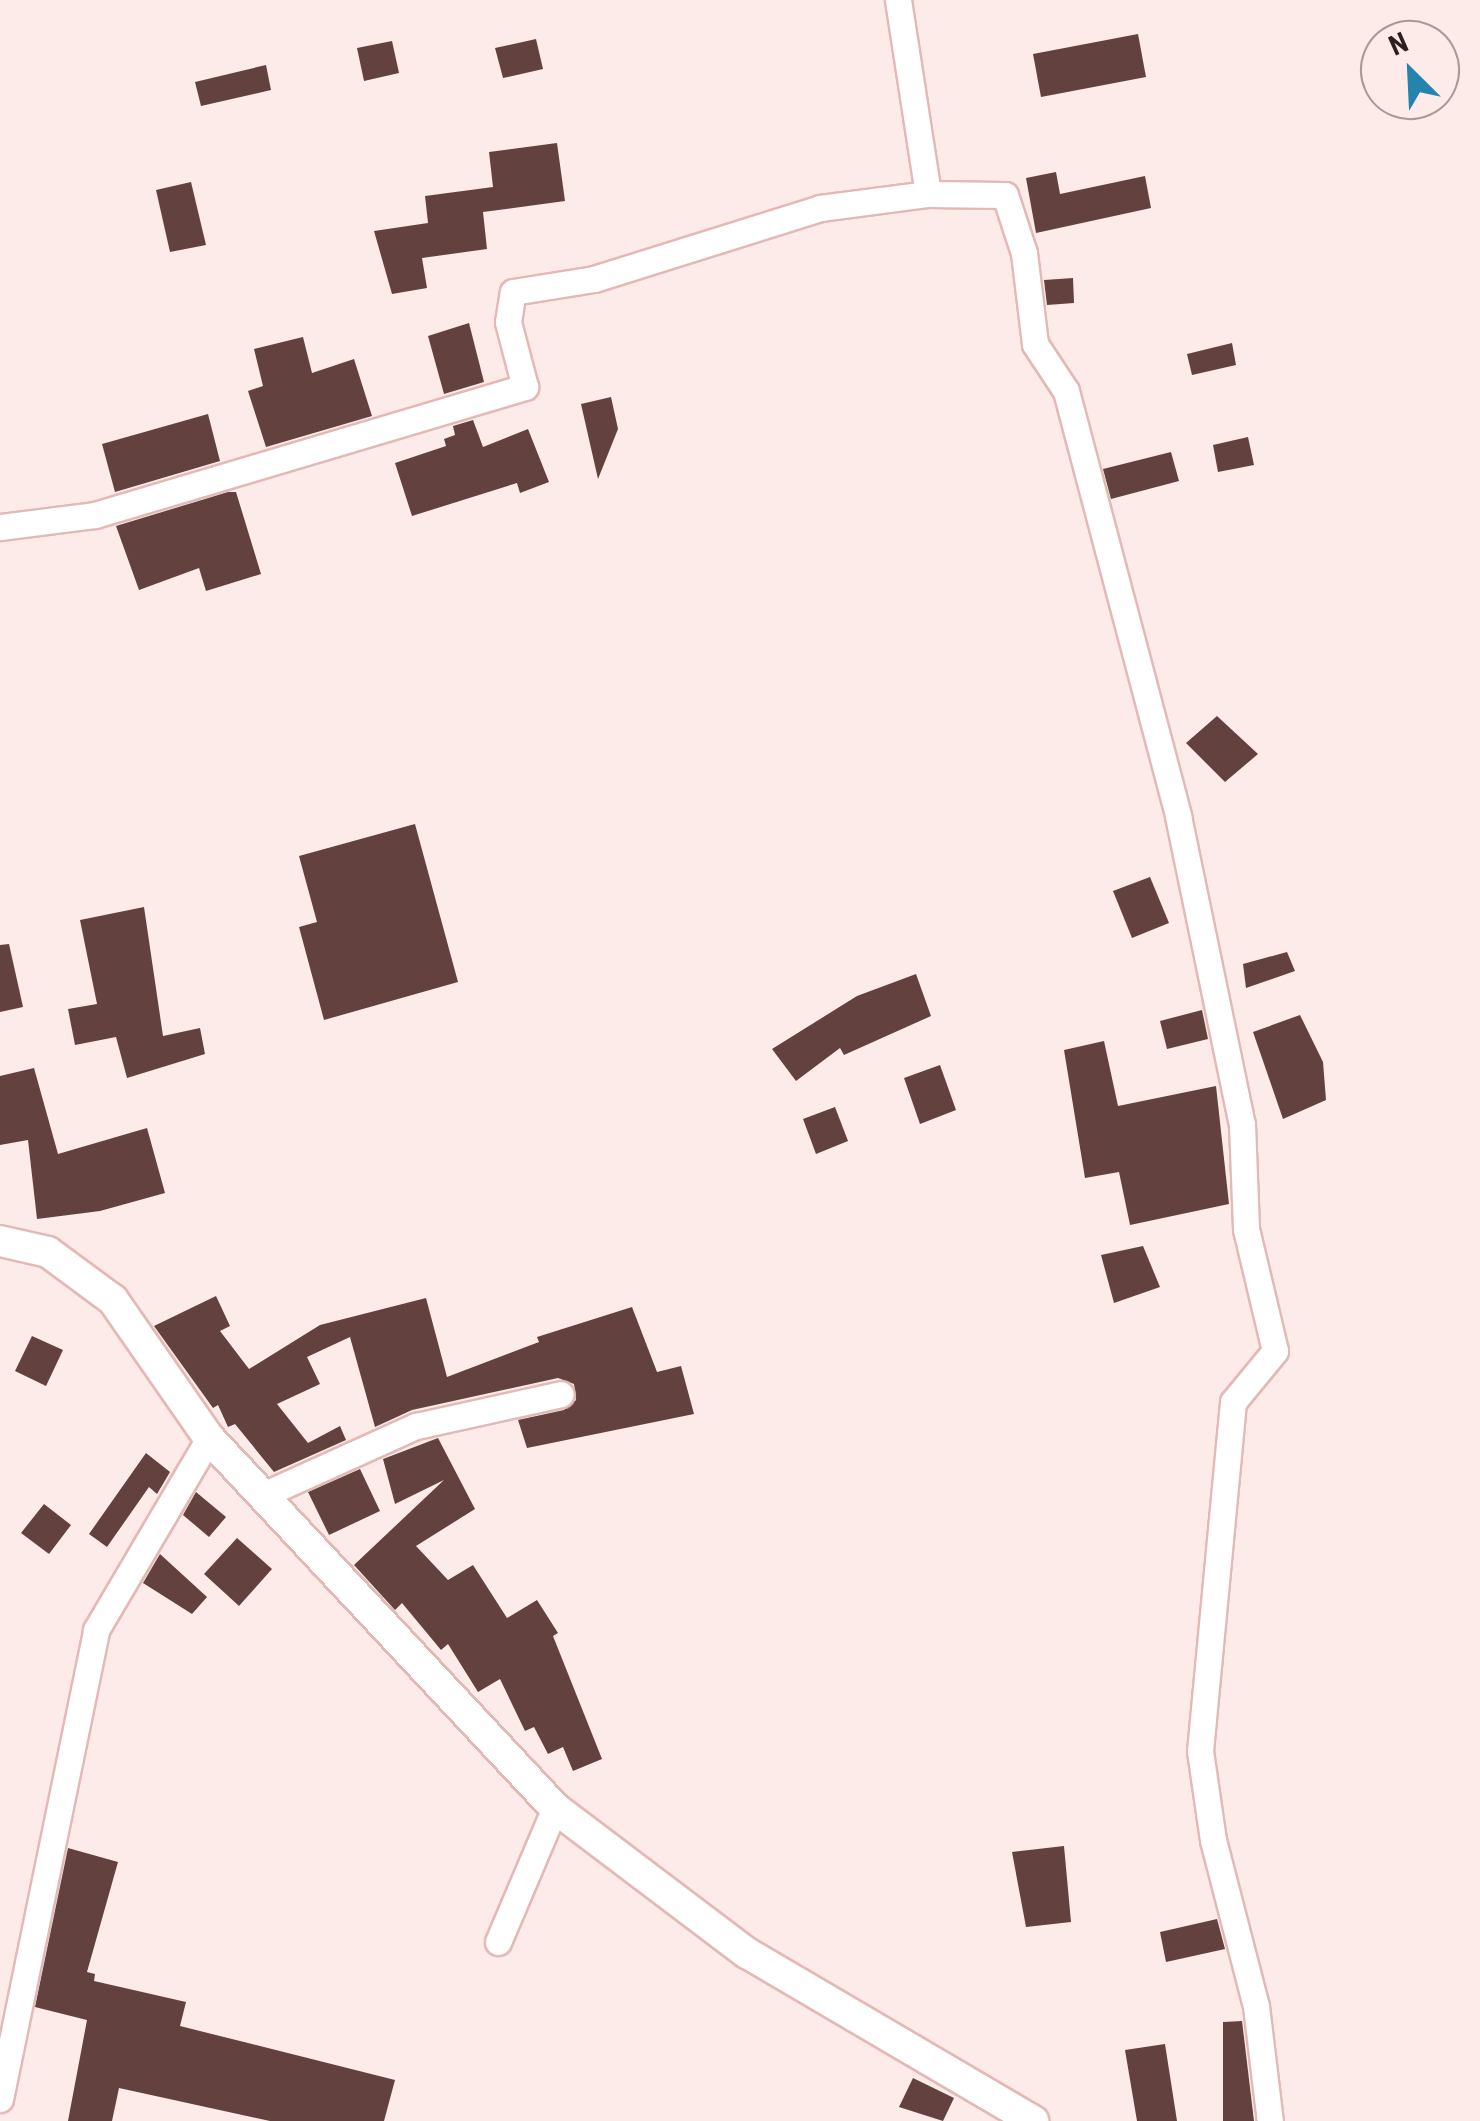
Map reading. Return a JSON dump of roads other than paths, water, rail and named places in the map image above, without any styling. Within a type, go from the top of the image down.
[{"type":"street","points":[[898,0],[928,194]]},
{"type":"street","points":[[0,527],[95,515],[525,387],[508,322],[513,292],[594,280],[820,208],[928,194],[1005,195],[1024,253],[1034,344],[1066,391],[1178,816],[1242,1124],[1246,1229],[1275,1351],[1233,1402],[1200,1751],[1213,1840],[1256,2006],[1270,2121]]},
{"type":"street","points":[[0,1241],[48,1252],[112,1300],[209,1438],[555,1808],[747,1953],[1033,2121]]},
{"type":"street","points":[[263,1495],[416,1426],[561,1394]]},
{"type":"street","points":[[0,2099],[96,1630],[209,1438]]},
{"type":"street","points":[[498,1942],[555,1808]]}]
